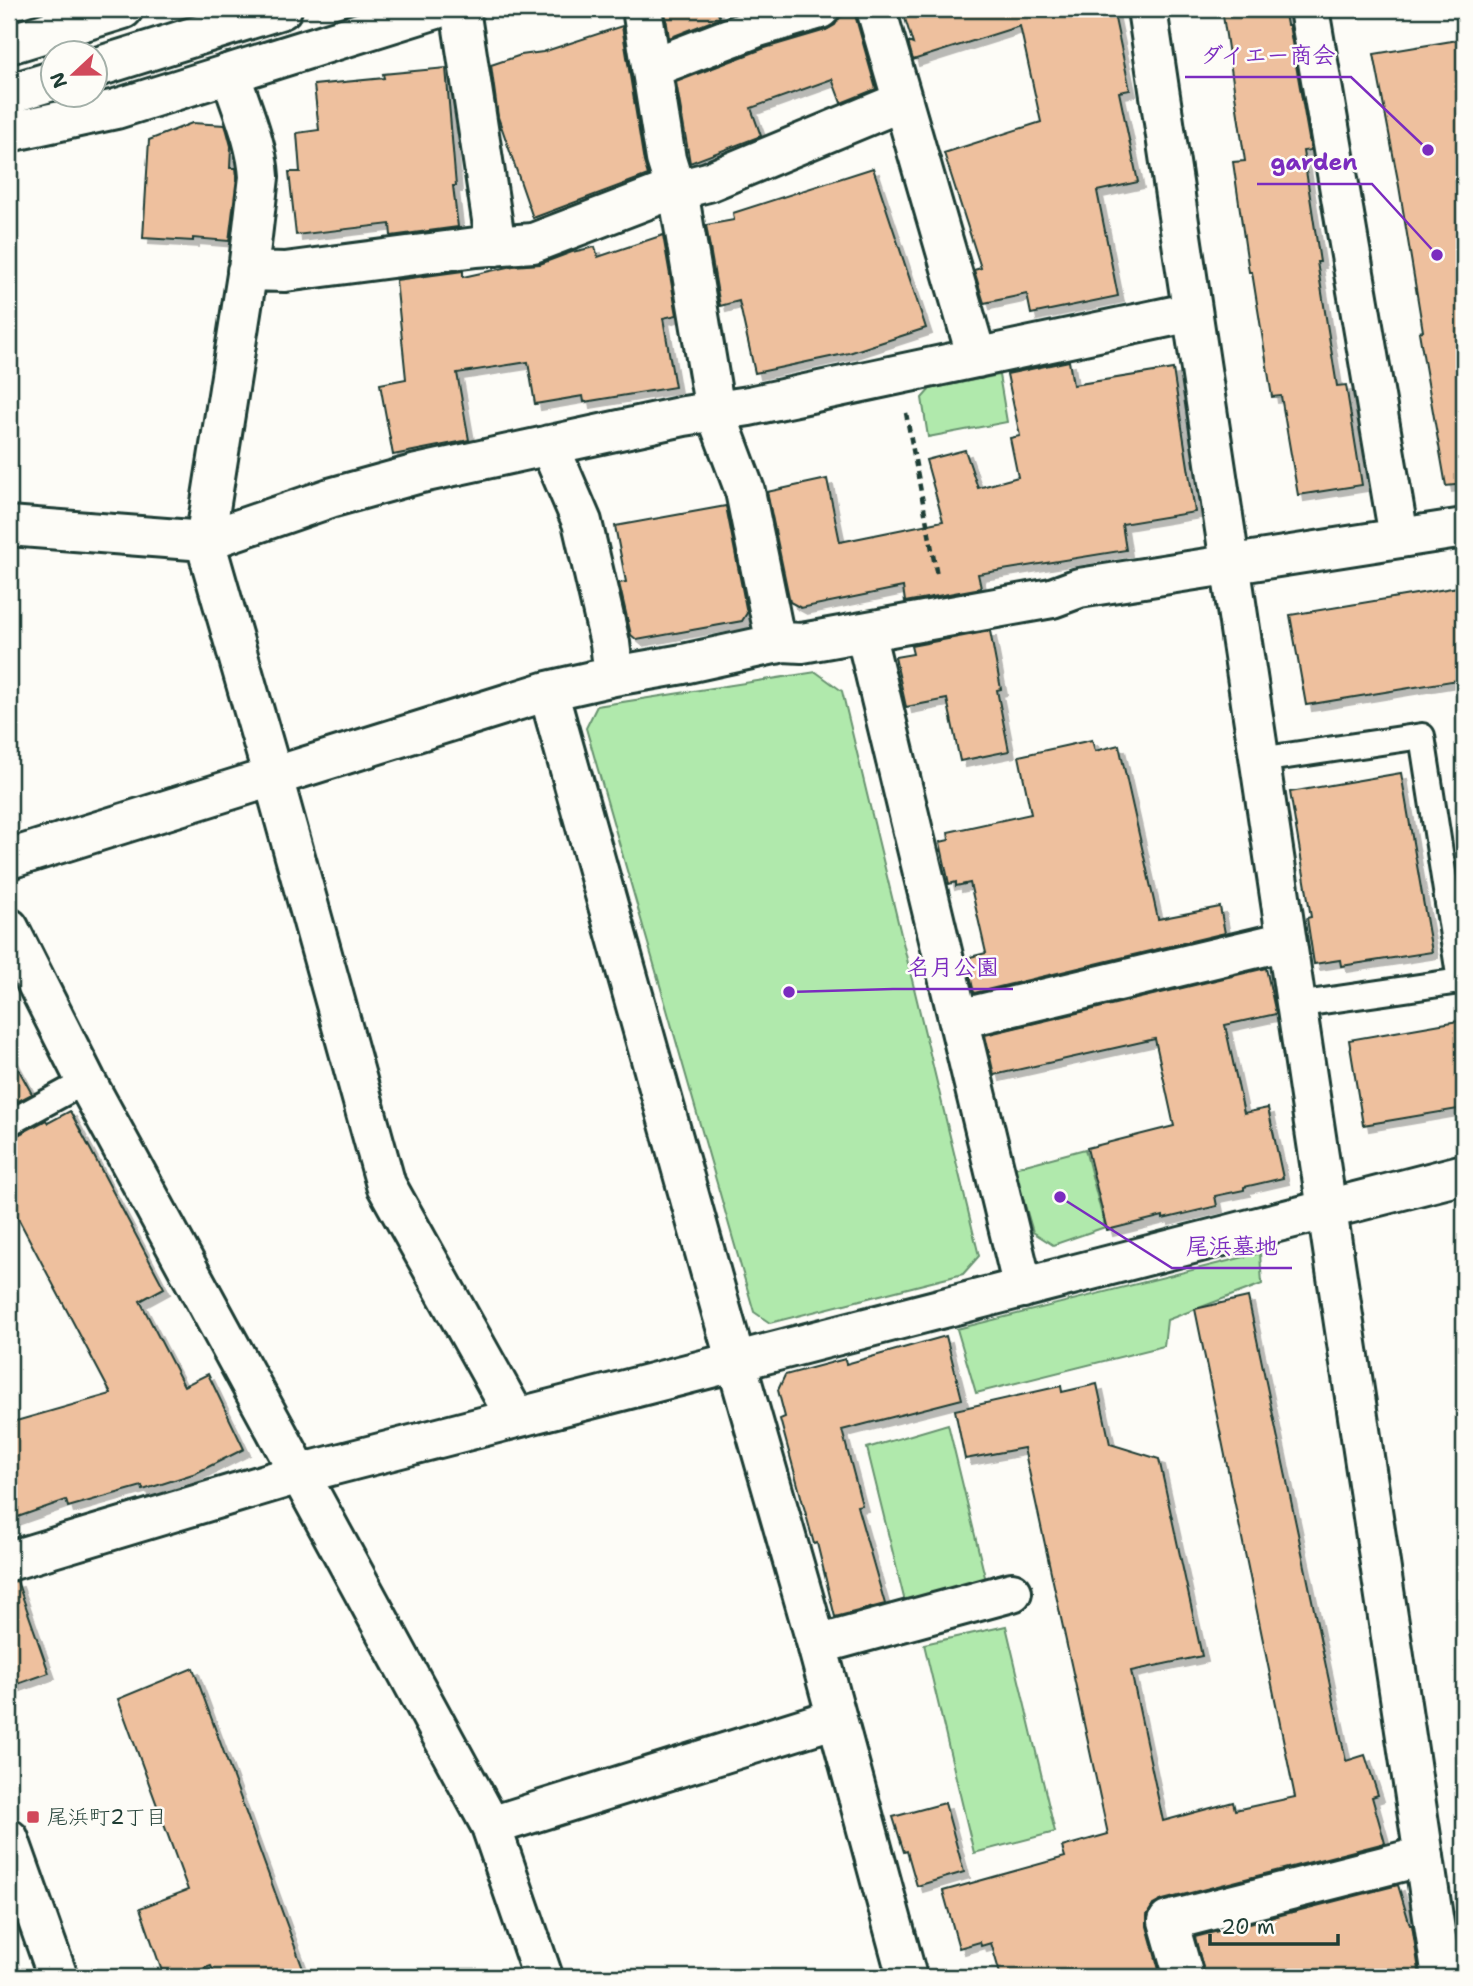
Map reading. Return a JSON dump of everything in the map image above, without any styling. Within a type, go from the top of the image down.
[{"type":"street","points":[[9,44],[124,9]]},
{"type":"street","points":[[108,64],[282,9]]},
{"type":"street","points":[[9,132],[116,109],[436,9]]},
{"type":"street","points":[[460,9],[496,246]]},
{"type":"street","points":[[642,9],[666,159],[681,208],[715,411],[746,491],[776,644]]},
{"type":"street","points":[[651,68],[758,27],[820,9]]},
{"type":"street","points":[[876,9],[976,358]]},
{"type":"street","points":[[1147,9],[1443,1977]]},
{"type":"street","points":[[1309,9],[1399,537]]},
{"type":"street","points":[[230,73],[258,163],[259,177],[205,541],[386,1185],[516,1418]]},
{"type":"street","points":[[9,94],[38,85]]},
{"type":"street","points":[[247,271],[285,272],[477,247],[533,243],[676,190],[708,182],[903,102]]},
{"type":"street","points":[[9,526],[205,541],[330,499],[417,474],[1192,312]]},
{"type":"street","points":[[549,445],[582,522],[610,643],[614,676]]},
{"type":"street","points":[[9,859],[548,691],[783,642],[802,643],[1052,598],[1079,588],[1464,528]]},
{"type":"street","points":[[865,632],[1023,1288]]},
{"type":"street","points":[[548,691],[908,1977]]},
{"type":"street","points":[[9,928],[86,1081],[491,1826],[543,1977]]},
{"type":"street","points":[[959,1019],[1286,942]]},
{"type":"street","points":[[9,1561],[299,1474],[1464,1174]]},
{"type":"street","points":[[817,1645],[1012,1592]]},
{"type":"street","points":[[491,1826],[836,1718]]},
{"type":"street","points":[[9,1839],[58,1977]]},
{"type":"street","points":[[1184,1977],[1168,1921],[1424,1856]]},
{"type":"lane","points":[[1259,760],[1422,736],[1460,981],[1296,1005]]},
{"type":"lane","points":[[9,1123],[86,1081]]},
{"type":"path","points":[[899,374],[937,576]]},
{"type":"green space","points":[[999,375],[1007,422],[928,437],[922,398],[930,389]]},
{"type":"green space","points":[[816,672],[842,691],[979,1256],[963,1274],[770,1323],[754,1312],[586,728],[597,706]]},
{"type":"green space","points":[[1085,1149],[1105,1227],[1053,1245],[1033,1232],[1014,1168]]},
{"type":"green space","points":[[1260,1253],[1262,1284],[1167,1320],[1164,1346],[976,1393],[957,1329]]},
{"type":"green space","points":[[948,1424],[986,1581],[905,1602],[867,1448]]},
{"type":"green space","points":[[1006,1626],[1055,1832],[974,1853],[924,1644]]},
{"type":"building","points":[[716,9],[720,18],[669,38],[665,11]]},
{"type":"building","points":[[902,9],[1113,9],[1130,90],[1119,92],[1138,182],[1097,191],[1118,296],[1031,314],[1027,294],[984,303],[974,270],[981,268],[944,153],[1041,122],[1020,26],[913,60],[908,42],[913,44]]},
{"type":"building","points":[[1222,9],[1284,9],[1289,25],[1311,150],[1303,151],[1320,262],[1317,262],[1337,386],[1346,385],[1362,485],[1298,495],[1281,396],[1272,397],[1252,272],[1249,272],[1233,162],[1245,161]]},
{"type":"building","points":[[851,13],[855,15],[876,89],[841,103],[832,79],[751,108],[761,136],[690,163],[676,82],[765,48],[826,30],[835,25],[840,17]]},
{"type":"building","points":[[622,26],[648,175],[533,218],[498,117],[491,65],[521,55],[543,52]]},
{"type":"building","points":[[1464,39],[1464,484],[1446,486],[1419,332],[1423,331],[1399,186],[1374,54]]},
{"type":"building","points":[[446,68],[458,227],[391,236],[390,224],[296,235],[289,172],[300,172],[297,133],[319,130],[314,85]]},
{"type":"building","points":[[192,123],[225,125],[227,131],[231,146],[230,168],[236,168],[237,177],[229,241],[143,238],[149,140]]},
{"type":"building","points":[[873,168],[926,328],[849,353],[755,373],[739,301],[720,306],[706,225],[734,220],[733,213]]},
{"type":"building","points":[[663,235],[677,315],[663,318],[675,387],[584,402],[583,396],[535,404],[528,362],[457,373],[469,440],[393,455],[380,384],[406,379],[396,280],[463,271],[463,277],[513,266],[540,264],[595,247],[598,257]]},
{"type":"building","points":[[1069,361],[1073,385],[1173,369],[1195,512],[1122,524],[1126,550],[978,574],[981,588],[905,602],[903,587],[801,608],[790,602],[767,492],[827,479],[840,542],[943,521],[926,460],[965,450],[978,488],[1018,477],[1010,438],[1020,436],[1007,374]]},
{"type":"building","points":[[726,506],[747,613],[742,621],[637,640],[631,635],[619,583],[626,582],[615,526]]},
{"type":"building","points":[[1464,586],[1464,679],[1306,705],[1290,615]]},
{"type":"building","points":[[990,631],[1001,689],[997,690],[1009,751],[960,761],[947,699],[906,707],[895,657],[913,654],[911,646]]},
{"type":"building","points":[[1092,740],[1095,751],[1119,745],[1158,919],[1220,907],[1225,933],[974,993],[966,958],[986,953],[970,883],[956,886],[956,882],[949,884],[940,842],[949,840],[948,832],[1031,814],[1019,756]]},
{"type":"building","points":[[1401,773],[1432,952],[1341,966],[1340,960],[1314,964],[1307,918],[1311,917],[1290,792]]},
{"type":"building","points":[[1266,968],[1276,1014],[1225,1025],[1244,1113],[1268,1108],[1283,1178],[1215,1196],[1217,1206],[1107,1230],[1087,1148],[1174,1126],[1155,1039],[994,1075],[985,1035]]},
{"type":"building","points":[[1464,1020],[1464,1108],[1363,1125],[1349,1040]]},
{"type":"building","points":[[9,1052],[32,1094],[9,1106]]},
{"type":"building","points":[[70,1111],[164,1288],[140,1301],[184,1386],[208,1374],[244,1449],[196,1473],[143,1490],[142,1486],[68,1507],[66,1500],[9,1520],[9,1423],[111,1394],[9,1201],[9,1138]]},
{"type":"building","points":[[1248,1297],[1346,1761],[1365,1755],[1378,1795],[1372,1797],[1385,1843],[1163,1900],[1153,1905],[1147,1915],[1147,1926],[1161,1977],[1001,1977],[991,1943],[981,1946],[980,1942],[959,1948],[943,1891],[1065,1857],[1062,1847],[1108,1834],[1024,1448],[965,1459],[955,1410],[1061,1386],[1062,1392],[1097,1384],[1110,1444],[1159,1459],[1202,1656],[1131,1671],[1163,1821],[1233,1802],[1235,1810],[1295,1797],[1195,1309]]},
{"type":"building","points":[[946,1336],[962,1399],[842,1430],[862,1505],[857,1506],[885,1604],[835,1617],[817,1543],[814,1544],[780,1419],[785,1417],[778,1390],[785,1375],[845,1359],[846,1364]]},
{"type":"building","points":[[17,1581],[49,1673],[9,1687],[9,1582]]},
{"type":"building","points":[[193,1668],[306,1977],[216,1977],[211,1966],[179,1977],[164,1977],[140,1908],[188,1890],[118,1699]]},
{"type":"building","points":[[945,1803],[964,1872],[917,1886],[893,1817]]},
{"type":"building","points":[[1398,1885],[1412,1925],[1420,1977],[1205,1977],[1195,1937]]},
{"type":"building","points":[[1464,1909],[1464,1977],[1463,1977],[1454,1912]]},
{"type":"place","name":"ダイエー商会","points":[[1428,150]]},
{"type":"place","name":"garden","points":[[1437,255]]},
{"type":"place","name":"名月公園","points":[[789,992]]},
{"type":"place","name":"尾浜墓地","points":[[1060,1197]]},
{"type":"place","name":"尾浜町2丁目","points":[[33,1817]]}]
